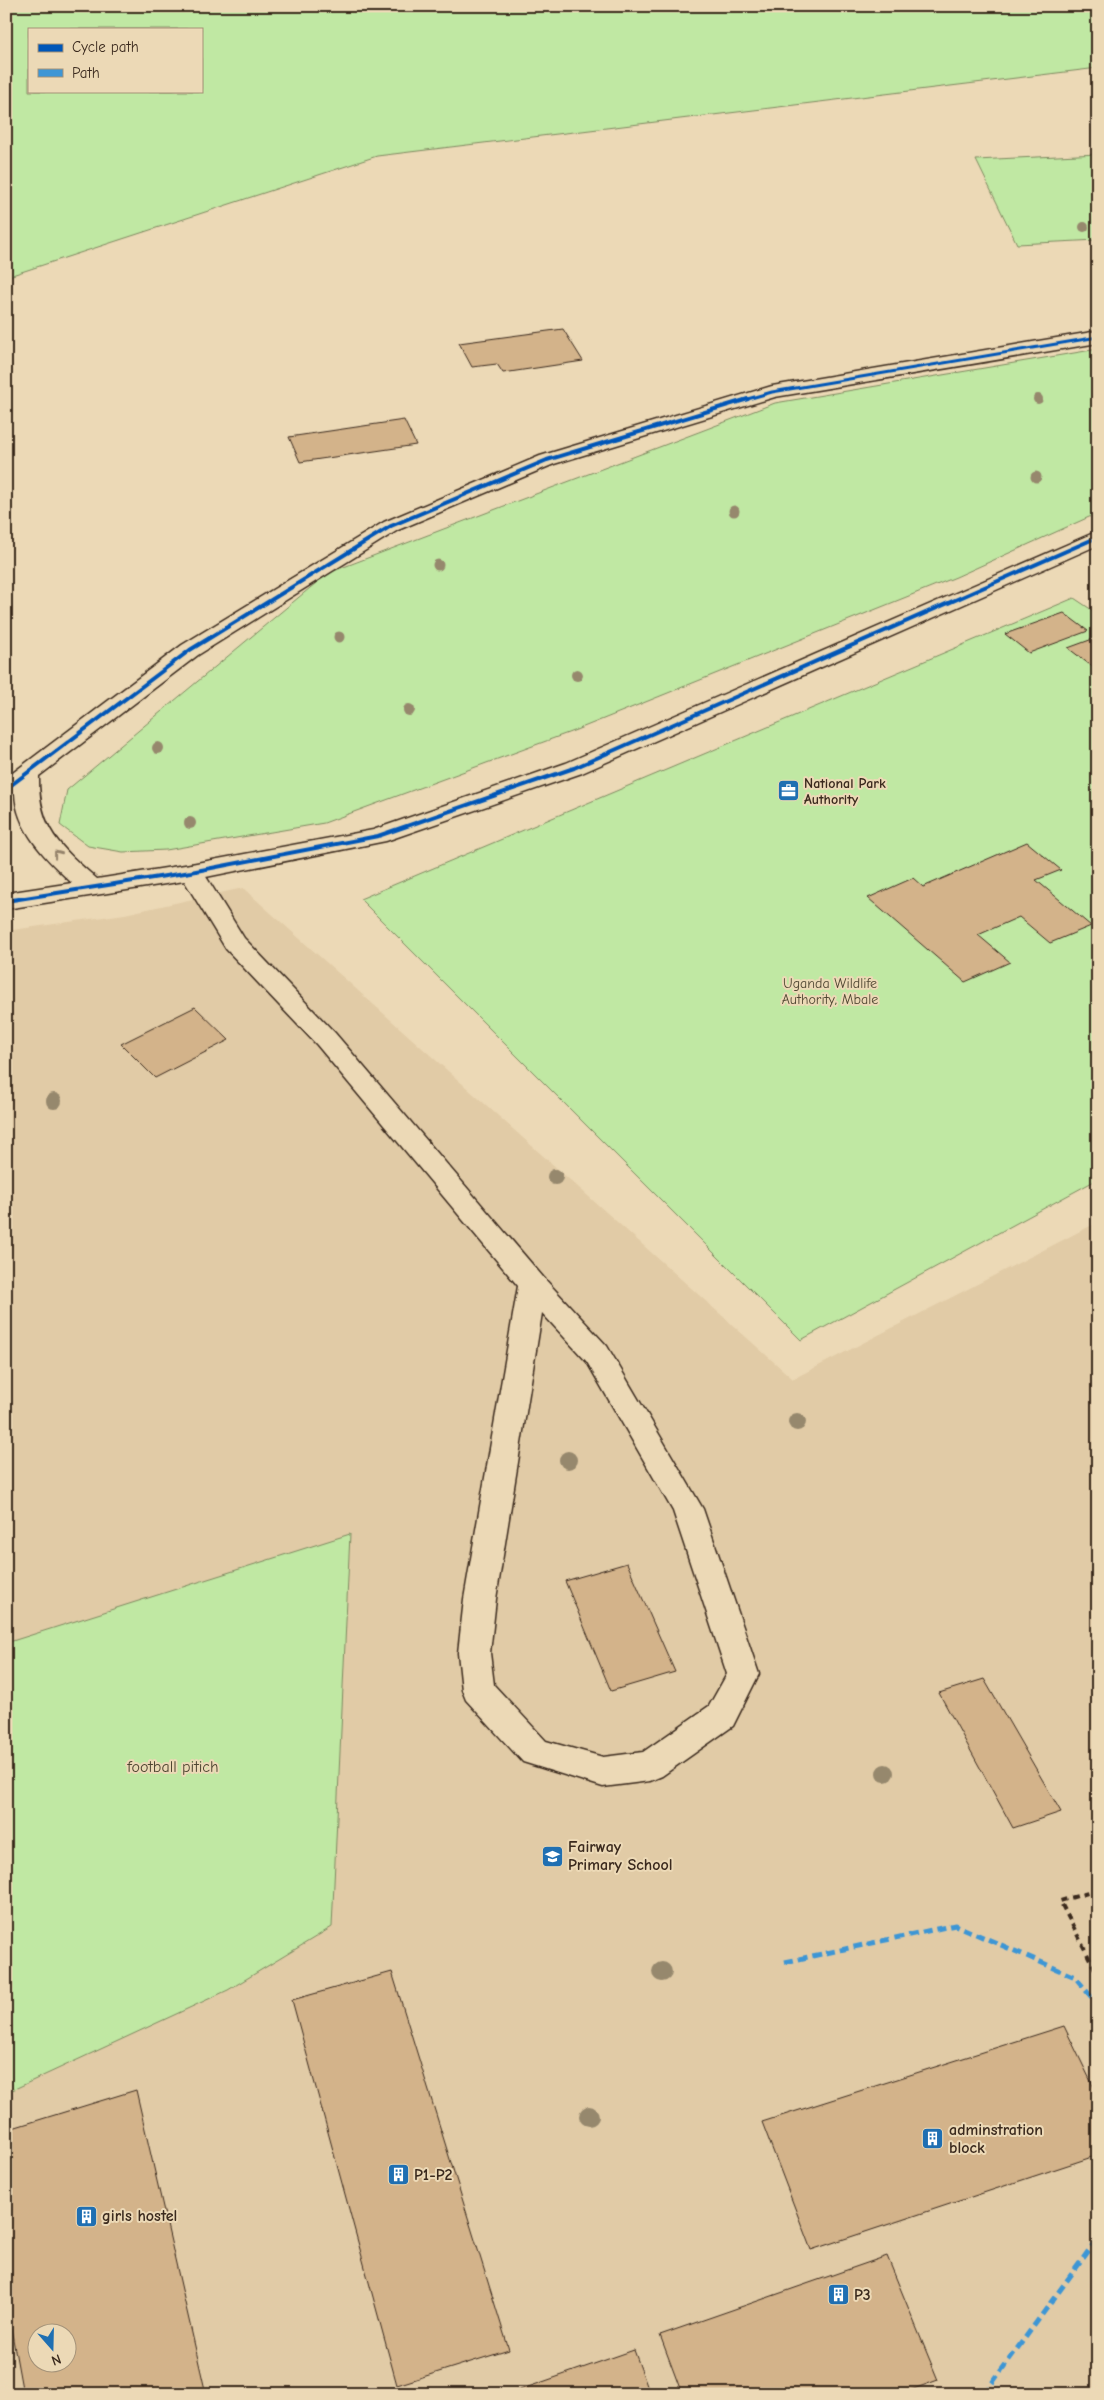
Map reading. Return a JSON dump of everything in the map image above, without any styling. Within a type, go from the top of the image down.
[{"type":"street","points":[[6,789],[190,650],[392,526],[547,460],[772,392],[1098,337]]},
{"type":"street","points":[[6,901],[191,872],[378,836],[574,768],[1098,537]]},
{"type":"street","points":[[27,775],[28,806],[40,832],[64,862],[92,888]]},
{"type":"street","points":[[191,872],[235,942],[326,1039],[533,1284],[597,1354],[688,1509],[743,1674],[722,1716],[650,1766],[603,1772],[535,1752],[478,1690],[474,1653],[480,1599],[533,1284]]},
{"type":"path","points":[[1098,1890],[1060,1900],[1098,1975]]},
{"type":"shaded area","name":"Fairway Primary School","points":[[243,888],[793,1379],[1098,1222],[1098,2394],[6,2394],[6,931],[125,914]]},
{"type":"green space","points":[[6,6],[1098,6],[1098,68],[377,156],[6,277]]},
{"type":"green space","points":[[1098,154],[1098,240],[1017,244],[976,160]]},
{"type":"green space","points":[[1098,349],[1098,513],[956,577],[576,730],[324,823],[166,850],[123,852],[88,846],[60,825],[67,790],[328,573],[775,403]]},
{"type":"green space","name":"Uganda Wildlife Authority, Mbale","points":[[1074,598],[1098,614],[1098,1179],[801,1340],[360,899]]},
{"type":"green space","name":"football pitich","points":[[350,1534],[332,1927],[228,1990],[6,2093],[6,1643]]},
{"type":"building","points":[[563,329],[583,361],[503,373],[497,364],[472,367],[459,343]]},
{"type":"building","points":[[404,420],[416,445],[300,462],[289,437]]},
{"type":"building","points":[[1064,613],[1088,631],[1029,653],[1005,634]]},
{"type":"building","points":[[1098,637],[1098,671],[1068,648]]},
{"type":"building","points":[[1027,842],[1061,870],[1036,880],[1091,926],[1050,943],[1019,917],[978,935],[1010,962],[965,982],[868,898],[913,878],[923,887]]},
{"type":"building","points":[[195,1007],[229,1040],[155,1078],[121,1044]]},
{"type":"building","points":[[627,1563],[675,1672],[611,1691],[565,1581]]},
{"type":"building","points":[[984,1679],[1061,1812],[1013,1828],[939,1693]]},
{"type":"building","name":"P1-P2","points":[[392,1972],[509,2350],[397,2385],[292,2000]]},
{"type":"building","name":"adminstration block","points":[[1064,2026],[1098,2096],[1098,2155],[811,2250],[762,2122]]},
{"type":"building","name":"girls hostel","points":[[136,2090],[206,2394],[23,2394],[6,2301],[6,2130]]},
{"type":"building","name":"P3","points":[[887,2256],[938,2380],[900,2394],[682,2394],[660,2335]]},
{"type":"building","points":[[634,2350],[650,2394],[508,2394]]},
{"type":"marked path","points":[[785,1962],[955,1925],[1075,1977],[1098,2005]]},
{"type":"marked path","points":[[984,2394],[1098,2238]]},
{"type":"cycle path","points":[[6,789],[190,650],[391,526],[547,460],[772,392],[1098,337]]},
{"type":"cycle path","points":[[6,901],[191,872],[378,836],[574,768],[1098,537]]},
{"type":"place","name":"National Park Authority","points":[[788,791]]},
{"type":"place","name":"Fairway Primary School","points":[[552,1856]]},
{"type":"place","name":"adminstration block","points":[[933,2139]]},
{"type":"place","name":"P1-P2","points":[[398,2175]]},
{"type":"place","name":"girls hostel","points":[[86,2216]]},
{"type":"place","name":"P3","points":[[838,2295]]}]
